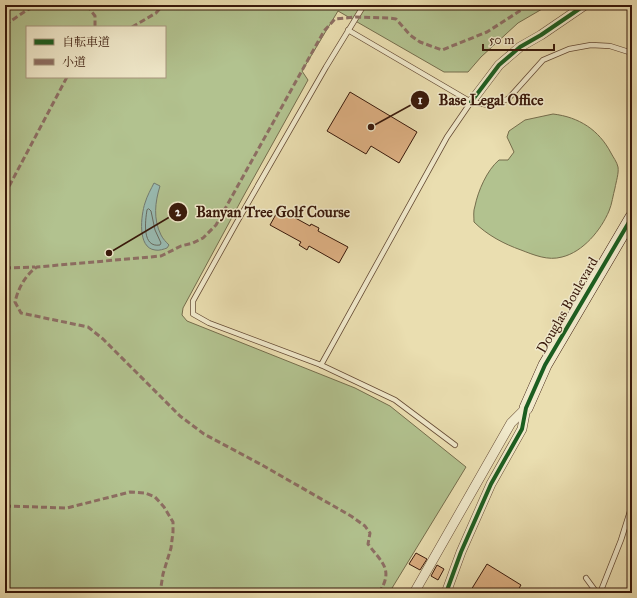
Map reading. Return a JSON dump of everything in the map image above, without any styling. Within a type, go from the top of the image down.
[{"type":"street","points":[[471,102],[499,64],[514,51],[541,35],[585,5]]},
{"type":"street","name":"Douglas Boulevard","points":[[526,408],[545,365],[632,217]]},
{"type":"street","points":[[414,593],[511,423],[526,408]]},
{"type":"street","points":[[446,593],[461,552],[491,484],[522,429],[526,408]]},
{"type":"lane","points":[[364,5],[241,215],[193,301],[193,314],[209,323],[321,365],[395,400],[455,445]]},
{"type":"lane","points":[[348,30],[471,102],[489,105],[508,99],[543,60],[569,49],[591,45],[610,46],[632,53]]},
{"type":"lane","points":[[321,365],[447,137],[471,102]]},
{"type":"lane","points":[[600,593],[621,540],[632,505]]},
{"type":"lane","points":[[586,578],[597,593]]},
{"type":"green space","points":[[5,5],[549,5],[518,23],[481,57],[468,72],[444,72],[338,11],[302,71],[308,80],[183,308],[182,315],[187,321],[355,388],[390,406],[466,467],[389,593],[5,593]]},
{"type":"green space","points":[[553,114],[571,118],[594,131],[606,145],[616,161],[618,169],[610,208],[601,226],[584,245],[570,254],[557,258],[541,257],[508,245],[484,231],[474,222],[474,208],[484,181],[491,169],[499,160],[508,160],[514,152],[507,137],[509,131],[525,120]]},
{"type":"water","points":[[154,183],[160,186],[156,204],[158,229],[169,245],[167,248],[161,250],[149,248],[145,244],[142,230],[142,215],[147,198]]},
{"type":"building","points":[[350,92],[417,132],[399,163],[371,146],[366,154],[327,131]]},
{"type":"building","points":[[279,209],[310,226],[311,224],[319,228],[318,231],[348,247],[339,263],[309,246],[307,250],[299,245],[301,242],[270,225]]},
{"type":"building","points":[[416,553],[427,559],[420,570],[409,564]]},
{"type":"building","points":[[487,564],[521,585],[516,593],[475,593],[471,590]]},
{"type":"building","points":[[437,565],[444,569],[438,580],[431,576]]},
{"type":"marked path","points":[[5,25],[27,10],[38,5]]},
{"type":"marked path","points":[[87,5],[95,16],[95,26]]},
{"type":"marked path","points":[[134,26],[156,13],[163,5]]},
{"type":"marked path","points":[[379,593],[386,578],[386,572],[382,562],[368,544],[370,533],[365,526],[351,516],[262,465],[204,434],[180,416],[103,339],[88,327],[21,313],[15,302],[23,283],[29,274],[37,267],[161,256],[181,246],[193,243],[203,238],[216,225],[324,31],[335,19],[356,17],[396,19],[410,35],[420,42],[442,50],[487,32],[529,5]]},
{"type":"marked path","points":[[5,194],[66,78]]},
{"type":"marked path","points":[[5,268],[35,267]]},
{"type":"marked path","points":[[5,506],[67,508],[130,492],[145,493],[155,497],[164,507],[173,522],[171,548],[163,574],[160,593]]},
{"type":"cycle path","points":[[471,102],[499,65],[520,47],[541,35],[585,5]]},
{"type":"cycle path","points":[[446,593],[461,552],[491,484],[522,429],[526,408],[545,365],[632,217]]},
{"type":"place","name":"Base Legal Office","points":[[371,127]]},
{"type":"place","name":"Banyan Tree Golf Course","points":[[109,253]]}]
